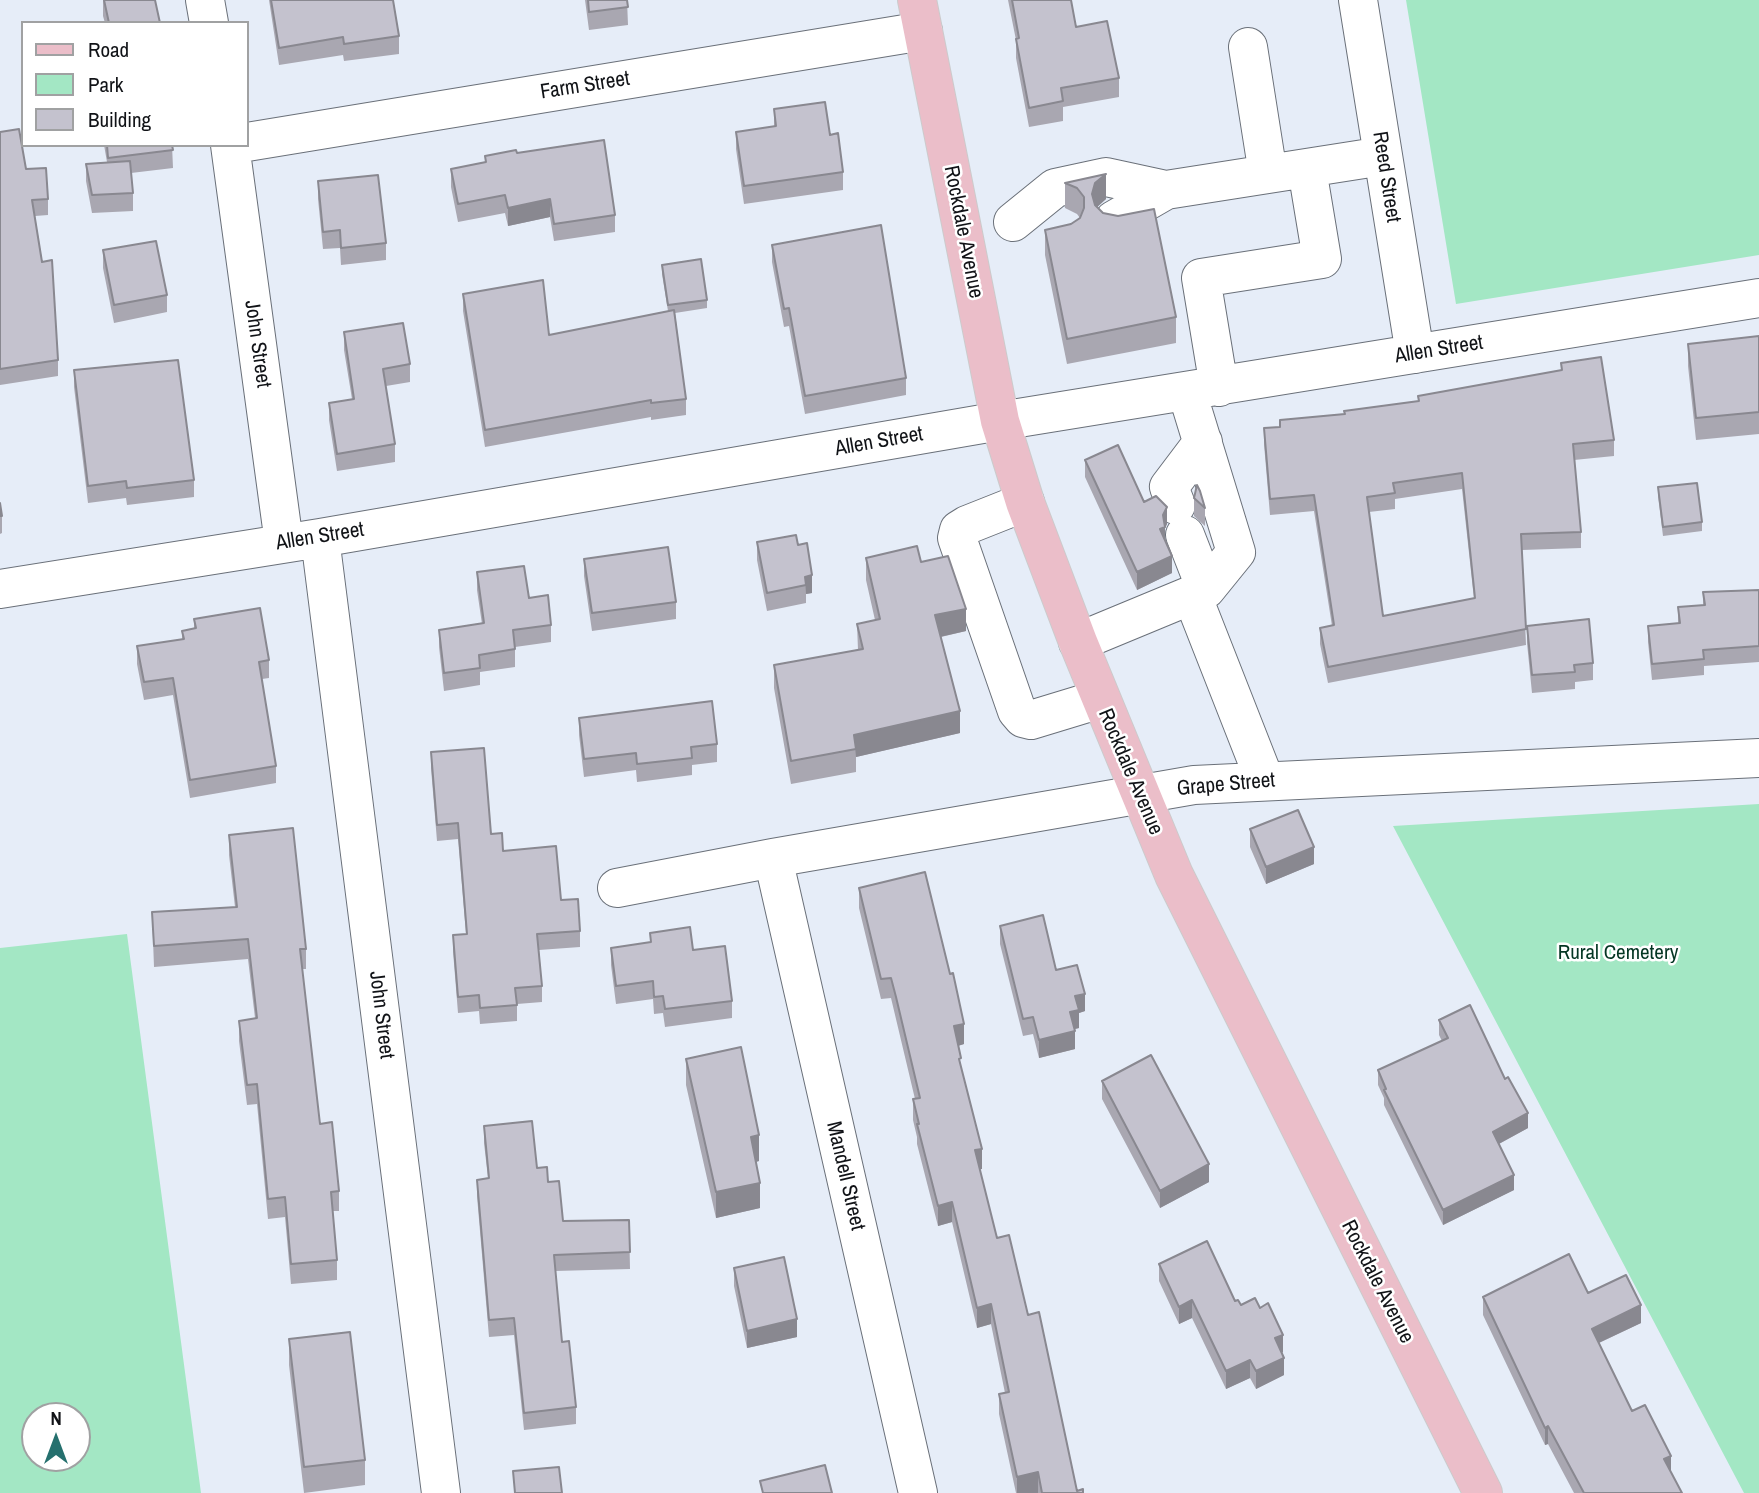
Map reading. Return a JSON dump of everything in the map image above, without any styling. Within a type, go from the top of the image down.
[{"type":"main road","name":"Rockdale Avenue","points":[[920,15],[1000,421],[1025,502],[1078,642],[1174,875],[1483,1493]]},
{"type":"street","points":[[205,0],[209,21]]},
{"type":"street","name":"Reed Street","points":[[1358,0],[1415,354]]},
{"type":"street","name":"Farm Street","points":[[248,142],[920,15]]},
{"type":"street","points":[[1248,47],[1269,174]]},
{"type":"street","name":"John Street","points":[[230,147],[302,540],[441,1493]]},
{"type":"street","points":[[1114,220],[1167,190],[1383,156]]},
{"type":"street","points":[[1078,642],[1199,592],[1236,552],[1203,442],[1201,278],[1322,259],[1307,169]]},
{"type":"street","points":[[1013,222],[1055,188],[1106,177],[1167,190]]},
{"type":"street","points":[[963,234],[1013,222],[1063,230]]},
{"type":"street","name":"Allen Street","points":[[0,589],[1000,421],[1759,298]]},
{"type":"street","points":[[1203,442],[1169,487],[1181,520],[1199,592],[1265,781]]},
{"type":"street","points":[[1025,502],[967,524],[960,530],[957,538],[1017,711],[1023,718],[1031,720],[1100,699]]},
{"type":"street","name":"Grape Street","points":[[617,888],[773,858],[1194,785],[1759,758]]},
{"type":"street","name":"Mandell Street","points":[[773,858],[918,1493]]},
{"type":"green space","points":[[1406,0],[1759,0],[1759,255],[1456,304]]},
{"type":"green space","name":"Rural Cemetery","points":[[1759,804],[1759,1493],[1744,1493],[1393,826]]},
{"type":"green space","points":[[127,934],[201,1493],[0,1493],[0,948]]},
{"type":"building","points":[[104,0],[155,0],[160,21],[109,21]]},
{"type":"building","points":[[271,0],[393,0],[399,36],[344,44],[343,37],[279,48]]},
{"type":"building","points":[[588,0],[627,0],[628,7],[589,12]]},
{"type":"building","points":[[1012,0],[1071,0],[1076,27],[1107,21],[1119,78],[1061,88],[1063,101],[1029,108],[1016,39],[1019,38]]},
{"type":"building","points":[[825,102],[830,135],[838,133],[843,172],[744,186],[736,132],[776,126],[774,109]]},
{"type":"building","points":[[19,129],[26,169],[46,168],[48,199],[32,200],[42,262],[52,260],[58,360],[0,369],[0,132]]},
{"type":"building","points":[[604,140],[615,215],[554,224],[550,199],[508,208],[505,195],[458,204],[451,169],[486,162],[485,156],[516,150],[517,153]]},
{"type":"building","points":[[107,147],[172,147],[173,150],[108,158]]},
{"type":"building","points":[[130,161],[133,193],[92,195],[86,164]]},
{"type":"building","points":[[1106,174],[1095,183],[1092,194],[1095,205],[1103,213],[1118,216],[1154,209],[1176,317],[1067,339],[1045,230],[1071,224],[1080,218],[1084,197],[1077,188],[1065,183]]},
{"type":"building","points":[[378,175],[386,243],[341,248],[340,230],[323,232],[318,181]]},
{"type":"building","points":[[881,225],[906,378],[805,396],[789,308],[784,309],[772,245]]},
{"type":"building","points":[[156,241],[167,295],[114,305],[103,250]]},
{"type":"building","points":[[701,259],[707,300],[668,305],[662,265]]},
{"type":"building","points":[[543,280],[549,335],[674,310],[686,399],[651,403],[651,400],[485,430],[463,294]]},
{"type":"building","points":[[403,323],[410,364],[383,369],[395,444],[337,454],[329,403],[354,399],[344,332]]},
{"type":"building","points":[[1759,336],[1759,412],[1696,418],[1688,344]]},
{"type":"building","points":[[1601,357],[1614,440],[1573,444],[1581,532],[1521,534],[1526,629],[1328,667],[1320,628],[1334,625],[1314,495],[1270,499],[1264,428],[1280,427],[1280,420],[1345,414],[1344,411],[1419,401],[1418,396],[1562,370],[1561,363]],"holes":[[[1462,473],[1475,598],[1383,616],[1367,497],[1395,493],[1393,483]]]},
{"type":"building","points":[[178,360],[194,480],[127,488],[126,481],[88,486],[74,370]]},
{"type":"building","points":[[1118,445],[1144,502],[1156,496],[1167,507],[1163,515],[1165,527],[1160,529],[1172,556],[1137,572],[1085,460]]},
{"type":"building","points":[[1697,483],[1702,522],[1663,527],[1658,487]]},
{"type":"building","points":[[1197,485],[1200,491],[1205,508],[1194,498]]},
{"type":"building","points":[[796,535],[798,545],[807,543],[812,575],[805,577],[806,585],[767,593],[757,542]]},
{"type":"building","points":[[917,546],[921,562],[948,556],[966,609],[935,615],[960,711],[854,735],[856,749],[791,761],[774,665],[863,649],[857,624],[880,619],[866,558]]},
{"type":"building","points":[[668,547],[676,602],[592,613],[584,559]]},
{"type":"building","points":[[524,566],[529,598],[548,595],[551,625],[513,630],[515,649],[479,655],[480,668],[444,673],[439,630],[484,623],[477,572]]},
{"type":"building","points":[[1759,590],[1759,646],[1703,650],[1704,659],[1652,664],[1648,626],[1680,623],[1678,607],[1705,605],[1703,592]]},
{"type":"building","points":[[260,608],[269,660],[259,662],[276,766],[190,780],[173,678],[144,682],[137,646],[184,639],[182,631],[196,628],[194,619]]},
{"type":"building","points":[[1589,619],[1593,663],[1574,665],[1575,672],[1532,675],[1527,626]]},
{"type":"building","points":[[712,701],[717,744],[691,747],[692,758],[637,764],[636,753],[584,759],[579,718]]},
{"type":"building","points":[[484,748],[491,834],[502,833],[503,851],[556,846],[561,900],[578,899],[580,931],[537,934],[542,986],[515,988],[517,1005],[480,1008],[479,995],[458,997],[453,935],[467,934],[458,823],[437,825],[431,752]]},
{"type":"building","points":[[1298,810],[1314,847],[1266,867],[1250,829]]},
{"type":"building","points":[[293,828],[306,949],[300,949],[320,1124],[332,1122],[339,1191],[331,1192],[337,1260],[291,1264],[285,1197],[268,1199],[257,1084],[247,1085],[239,1021],[257,1018],[248,939],[154,946],[152,912],[237,907],[229,835]]},
{"type":"building","points":[[925,872],[964,1024],[954,1026],[961,1058],[959,1059],[982,1149],[975,1150],[997,1238],[1009,1235],[1028,1315],[1039,1312],[1077,1491],[1083,1489],[1083,1493],[1042,1493],[1038,1472],[1017,1477],[999,1394],[1009,1392],[991,1304],[977,1308],[952,1202],[938,1206],[917,1124],[913,1099],[920,1098],[896,997],[891,978],[881,979],[859,888]]},
{"type":"building","points":[[1043,915],[1056,970],[1077,965],[1085,994],[1075,996],[1079,1010],[1070,1012],[1075,1031],[1039,1040],[1033,1017],[1023,1019],[1000,926]]},
{"type":"building","points":[[690,927],[693,950],[725,946],[732,1001],[665,1009],[663,996],[654,997],[653,981],[616,986],[611,948],[651,942],[650,933]]},
{"type":"building","points":[[1470,1005],[1505,1079],[1508,1077],[1528,1113],[1493,1132],[1514,1175],[1443,1210],[1384,1090],[1386,1089],[1378,1070],[1448,1038],[1439,1020]]},
{"type":"building","points":[[741,1047],[759,1135],[751,1137],[760,1183],[716,1192],[686,1059]]},
{"type":"building","points":[[1151,1055],[1209,1164],[1160,1191],[1102,1081]]},
{"type":"building","points":[[532,1121],[537,1168],[547,1167],[548,1182],[559,1181],[563,1221],[629,1220],[630,1252],[554,1255],[562,1342],[569,1341],[576,1407],[524,1413],[514,1318],[489,1320],[477,1180],[489,1178],[484,1126]]},
{"type":"building","points":[[1207,1241],[1235,1301],[1238,1300],[1241,1305],[1255,1298],[1260,1308],[1268,1303],[1283,1335],[1275,1338],[1284,1358],[1256,1371],[1250,1360],[1226,1371],[1192,1300],[1179,1307],[1159,1264]]},
{"type":"building","points":[[1569,1254],[1588,1293],[1626,1275],[1641,1305],[1592,1329],[1632,1411],[1645,1405],[1671,1456],[1664,1459],[1682,1493],[1584,1493],[1548,1426],[1545,1428],[1483,1297]]},
{"type":"building","points":[[784,1257],[797,1319],[747,1331],[734,1268]]},
{"type":"building","points":[[350,1332],[365,1460],[304,1467],[289,1339]]},
{"type":"building","points":[[825,1465],[832,1493],[763,1493],[760,1481]]},
{"type":"building","points":[[559,1467],[562,1493],[515,1493],[513,1471]]}]
